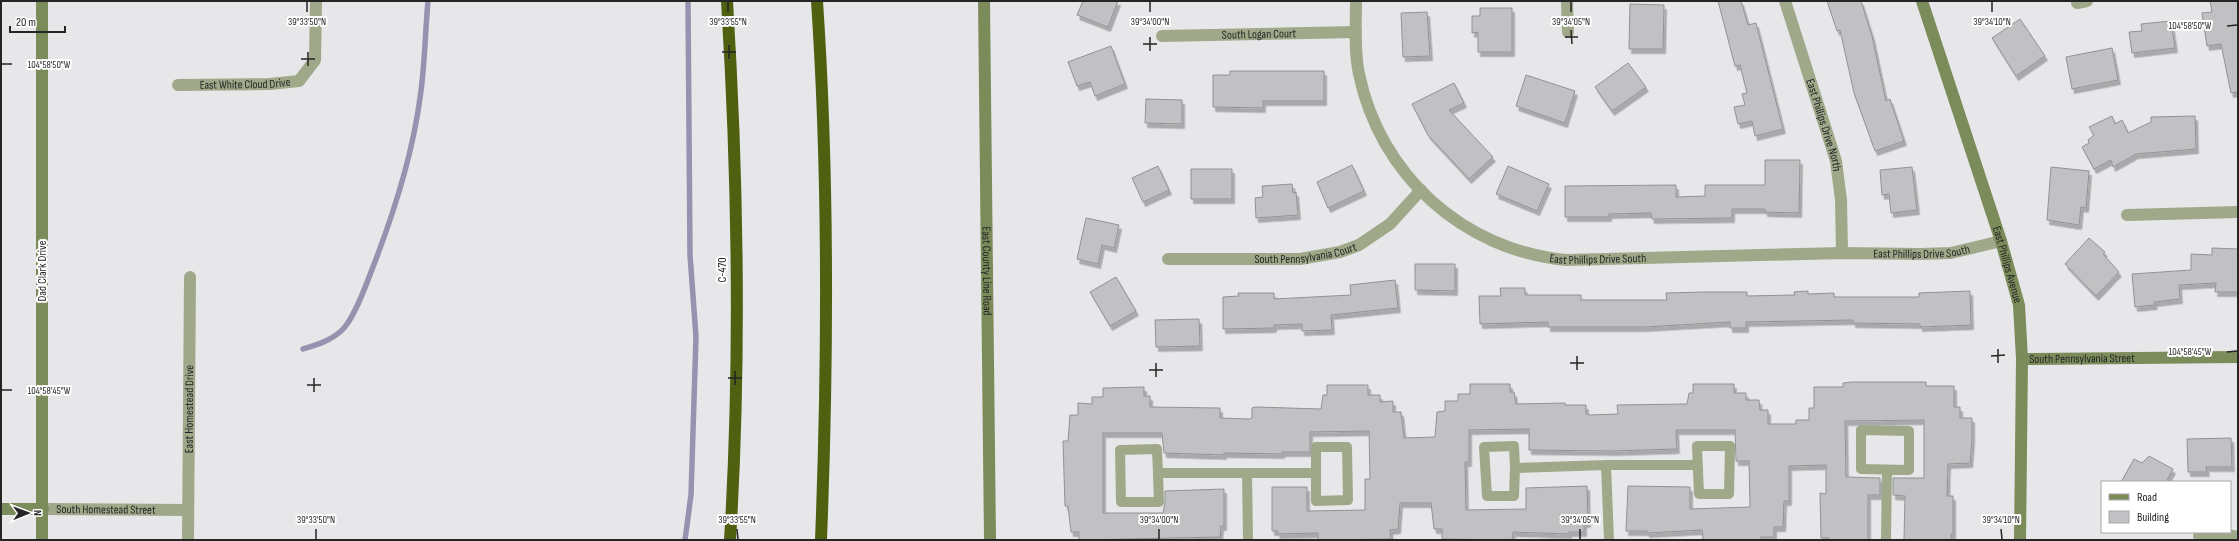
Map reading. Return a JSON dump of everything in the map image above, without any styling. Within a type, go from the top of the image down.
[{"type":"highway","name":"C-470","points":[[727,1],[733,104],[737,260],[736,383],[730,540]]},
{"type":"highway","points":[[817,1],[823,117],[826,242],[825,390],[820,540]]},
{"type":"street","name":"Dad Clark Drive","points":[[42,1],[42,540]]},
{"type":"street","name":"East White Cloud Drive","points":[[178,85],[270,84],[299,81],[315,60],[316,1]]},
{"type":"street","name":"East County Line Road","points":[[984,1],[990,540]]},
{"type":"street","name":"East Phillips Drive South","points":[[1356,1],[1358,72],[1375,126],[1395,158],[1421,190],[1457,222],[1484,238],[1518,252],[1540,257],[1566,260],[1842,253],[1951,253],[2001,241]]},
{"type":"street","points":[[1567,1],[1568,32]]},
{"type":"street","name":"East Phillips Drive North","points":[[1785,1],[1836,161],[1841,200],[1842,253]]},
{"type":"street","name":"East Phillips Avenue","points":[[1922,1],[2001,241],[2019,305],[2022,359],[2020,540]]},
{"type":"street","name":"South Logan Court","points":[[1162,36],[1356,32]]},
{"type":"street","name":"South Pennsylvania Court","points":[[1168,259],[1300,259],[1340,252],[1359,245],[1390,224],[1421,190]]},
{"type":"street","points":[[2127,215],[2238,212]]},
{"type":"street","name":"East Homestead Drive","points":[[188,540],[190,278]]},
{"type":"street","name":"South Pennsylvania Street","points":[[2022,359],[2238,357]]},
{"type":"street","name":"South Homestead Street","points":[[1,509],[188,510]]},
{"type":"street","points":[[2198,536],[2222,534],[2238,537]]},
{"type":"lane","points":[[1861,430],[1909,431],[1909,470],[1887,470],[1861,469],[1861,430]]},
{"type":"lane","points":[[1514,446],[1514,468],[1514,496],[1486,496],[1484,447],[1514,446]]},
{"type":"lane","points":[[1697,446],[1730,446],[1729,494],[1699,494],[1697,466],[1697,446]]},
{"type":"lane","points":[[1316,447],[1347,447],[1348,500],[1316,501],[1315,473],[1316,447]]},
{"type":"lane","points":[[1157,449],[1158,473],[1159,502],[1121,502],[1120,450],[1157,449]]},
{"type":"lane","points":[[1606,464],[1609,540]]},
{"type":"lane","points":[[1514,468],[1606,464],[1697,466]]},
{"type":"lane","points":[[1886,540],[1887,470]]},
{"type":"lane","points":[[1158,473],[1315,473]]},
{"type":"lane","points":[[1247,473],[1248,540]]},
{"type":"building","points":[[1083,1],[1118,1],[1108,27],[1077,15]]},
{"type":"building","points":[[1718,1],[1741,1],[1748,25],[1756,23],[1783,129],[1755,136],[1752,121],[1738,124],[1734,107],[1745,105],[1742,94],[1747,93],[1740,65],[1735,66]]},
{"type":"building","points":[[1827,1],[1861,1],[1872,36],[1886,101],[1890,99],[1904,141],[1875,151],[1854,93],[1840,30],[1837,31]]},
{"type":"building","points":[[2210,1],[2238,1],[2238,92],[2231,93],[2221,44],[2207,46],[2202,13],[2212,12]]},
{"type":"building","points":[[1630,4],[1664,5],[1663,49],[1629,49]]},
{"type":"building","points":[[1480,8],[1512,8],[1512,52],[1478,52],[1478,32],[1472,33],[1472,16],[1480,16]]},
{"type":"building","points":[[1427,12],[1430,56],[1403,57],[1401,13]]},
{"type":"building","points":[[2020,19],[2045,56],[2016,76],[1992,38]]},
{"type":"building","points":[[2171,21],[2175,48],[2132,53],[2129,32],[2142,31],[2141,24]]},
{"type":"building","points":[[1111,46],[1125,84],[1095,96],[1090,82],[1077,86],[1068,62]]},
{"type":"building","points":[[2112,48],[2118,80],[2072,89],[2066,57]]},
{"type":"building","points":[[1628,63],[1646,87],[1612,111],[1595,87]]},
{"type":"building","points":[[1230,71],[1324,71],[1324,101],[1263,101],[1263,108],[1213,107],[1213,75],[1230,75]]},
{"type":"building","points":[[1526,75],[1575,91],[1565,123],[1516,106]]},
{"type":"building","points":[[1454,83],[1464,103],[1449,110],[1493,157],[1469,179],[1428,135],[1412,104]]},
{"type":"building","points":[[1146,99],[1182,100],[1182,124],[1145,123]]},
{"type":"building","points":[[2112,116],[2115,124],[2122,120],[2128,133],[2151,122],[2151,117],[2195,116],[2196,149],[2136,154],[2113,167],[2111,160],[2094,169],[2082,147],[2089,143],[2088,140],[2094,135],[2089,127]]},
{"type":"building","points":[[1765,160],[1800,160],[1799,213],[1765,212],[1765,209],[1732,209],[1732,218],[1652,219],[1651,213],[1609,214],[1609,217],[1565,217],[1565,186],[1676,185],[1676,197],[1705,196],[1705,185],[1765,185]]},
{"type":"building","points":[[1352,165],[1364,191],[1328,208],[1317,182]]},
{"type":"building","points":[[1158,166],[1169,190],[1143,202],[1132,178]]},
{"type":"building","points":[[1508,166],[1549,184],[1537,211],[1496,194]]},
{"type":"building","points":[[1912,167],[1917,210],[1891,213],[1889,194],[1882,195],[1880,170]]},
{"type":"building","points":[[2051,167],[2089,171],[2086,208],[2081,207],[2079,225],[2047,220]]},
{"type":"building","points":[[1191,169],[1232,169],[1232,199],[1191,199]]},
{"type":"building","points":[[1292,184],[1293,193],[1296,192],[1298,215],[1256,218],[1255,198],[1263,197],[1262,186]]},
{"type":"building","points":[[1086,218],[1119,225],[1114,248],[1102,245],[1098,264],[1077,259]]},
{"type":"building","points":[[2089,238],[2105,252],[2103,254],[2119,272],[2096,296],[2065,264]]},
{"type":"building","points":[[2212,248],[2238,249],[2238,292],[2215,292],[2216,283],[2179,285],[2180,299],[2154,302],[2155,305],[2135,307],[2132,274],[2191,270],[2191,254],[2212,255]]},
{"type":"building","points":[[1415,264],[1455,264],[1455,291],[1415,290]]},
{"type":"building","points":[[1116,277],[1136,311],[1110,326],[1090,292]]},
{"type":"building","points":[[1395,280],[1398,308],[1331,315],[1332,330],[1302,331],[1302,324],[1274,325],[1274,328],[1223,329],[1223,297],[1239,296],[1238,293],[1274,293],[1274,299],[1351,295],[1350,285]]},
{"type":"building","points":[[1500,288],[1525,288],[1525,295],[1581,295],[1581,300],[1667,300],[1666,293],[1704,292],[1747,292],[1747,296],[1795,295],[1794,292],[1808,291],[1808,294],[1834,293],[1834,297],[1919,297],[1919,293],[1970,291],[1971,325],[1920,327],[1920,324],[1853,323],[1853,320],[1746,322],[1746,328],[1730,328],[1730,322],[1644,327],[1548,327],[1548,322],[1480,324],[1479,296],[1501,296]]},
{"type":"building","points":[[1199,319],[1200,346],[1156,347],[1155,320]]},
{"type":"building","points":[[1926,382],[1926,386],[1954,386],[1954,407],[1960,407],[1960,418],[1972,418],[1972,440],[1970,463],[1948,464],[1947,496],[1953,496],[1953,535],[1951,534],[1951,540],[1904,540],[1905,496],[1893,495],[1893,478],[1924,478],[1924,420],[1845,421],[1846,477],[1880,478],[1880,495],[1868,495],[1868,540],[1828,540],[1829,538],[1821,538],[1820,493],[1826,494],[1826,465],[1789,466],[1789,501],[1784,501],[1783,527],[1774,527],[1774,537],[1761,537],[1761,540],[1705,540],[1703,539],[1702,530],[1647,533],[1647,531],[1626,531],[1628,486],[1690,487],[1690,509],[1750,507],[1749,461],[1736,461],[1735,430],[1676,430],[1677,449],[1614,451],[1529,450],[1529,429],[1469,430],[1469,462],[1465,462],[1466,510],[1526,509],[1526,488],[1587,486],[1588,523],[1584,523],[1584,532],[1569,532],[1569,534],[1513,532],[1512,540],[1442,539],[1442,529],[1434,529],[1431,503],[1400,503],[1398,529],[1390,530],[1391,539],[1318,540],[1318,533],[1277,534],[1278,531],[1272,531],[1272,487],[1307,487],[1307,511],[1365,510],[1365,479],[1370,479],[1369,431],[1310,432],[1310,452],[1282,452],[1282,454],[1224,453],[1224,455],[1164,453],[1162,433],[1103,433],[1103,513],[1163,513],[1165,491],[1224,489],[1224,526],[1221,526],[1220,537],[1079,540],[1079,532],[1071,532],[1068,506],[1065,506],[1063,441],[1068,441],[1070,415],[1078,415],[1078,403],[1092,404],[1092,397],[1103,397],[1103,388],[1144,387],[1144,396],[1150,396],[1150,407],[1220,408],[1220,418],[1249,419],[1252,418],[1252,408],[1256,407],[1321,409],[1323,395],[1327,395],[1327,385],[1368,385],[1368,395],[1380,395],[1380,402],[1393,401],[1393,412],[1401,412],[1404,438],[1435,437],[1437,412],[1445,411],[1445,401],[1458,401],[1458,394],[1470,394],[1470,384],[1510,384],[1510,392],[1514,392],[1516,404],[1565,403],[1565,405],[1586,405],[1586,414],[1590,415],[1618,414],[1617,405],[1687,404],[1689,393],[1693,393],[1693,384],[1734,384],[1734,393],[1746,393],[1746,400],[1759,400],[1760,410],[1768,410],[1768,424],[1796,424],[1796,420],[1809,420],[1809,408],[1814,408],[1814,387],[1843,387],[1843,383]]},
{"type":"building","points":[[2231,438],[2232,467],[2206,467],[2207,472],[2188,472],[2187,439]]},
{"type":"building","points":[[2149,456],[2173,469],[2167,481],[2122,481],[2134,459],[2142,463]]},
{"type":"waterway","points":[[303,349],[328,340],[341,331],[350,320],[362,295],[387,230],[401,186],[412,143],[423,73],[428,1]]},
{"type":"waterway","points":[[685,540],[691,495],[696,337],[690,255],[688,1]]}]
